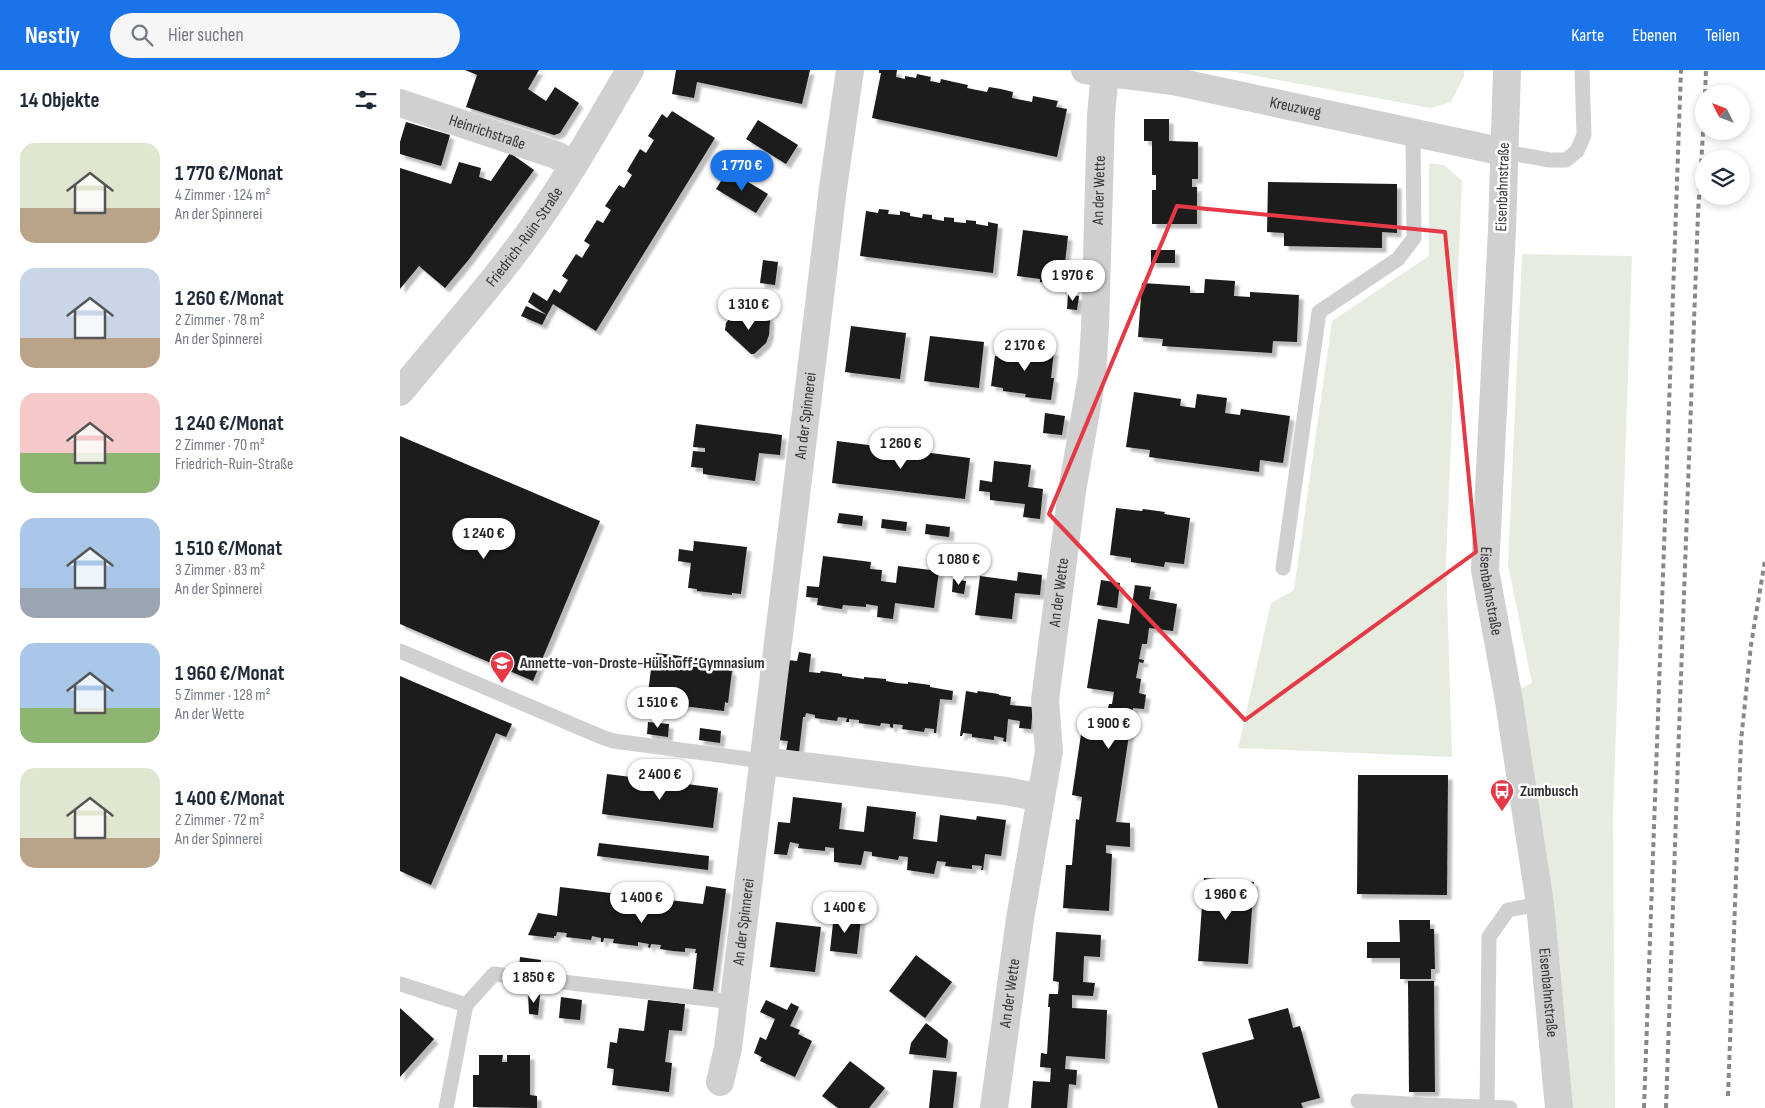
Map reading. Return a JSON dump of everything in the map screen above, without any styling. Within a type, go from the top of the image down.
[{"type":"street","name":"Friedrich-Ruin-Straße","points":[[400,392],[499,272],[534,226],[574,165],[630,70]]},
{"type":"street","name":"An der Spinnerei","points":[[720,1082],[728,1048],[734,1002],[832,188],[850,70]]},
{"type":"street","name":"Eisenbahnstraße","points":[[1507,70],[1485,570],[1508,695],[1540,904],[1559,1108]]},
{"type":"street","name":"Kreuzweg","points":[[1095,72],[1172,81],[1504,152]]},
{"type":"street","name":"An der Wette","points":[[994,1108],[1020,919],[1049,751],[1044,700],[1072,491],[1092,376],[1101,115],[1095,72]]},
{"type":"street","name":"Heinrichstraße","points":[[400,103],[556,155],[574,165]]},
{"type":"street","points":[[763,761],[1006,791],[1041,798]]},
{"type":"lane","points":[[1504,152],[1550,160],[1566,160],[1577,151],[1584,135],[1582,70]]},
{"type":"lane","points":[[1283,568],[1318,312],[1398,260],[1414,238],[1413,133]]},
{"type":"lane","points":[[400,650],[604,738],[763,761]]},
{"type":"lane","points":[[1487,1107],[1489,937],[1508,910],[1540,904]]},
{"type":"lane","points":[[446,1108],[466,1005],[494,974],[734,1002]]},
{"type":"lane","points":[[400,984],[466,1005]]},
{"type":"lane","points":[[1358,1101],[1510,1108]]},
{"type":"highlighted area","points":[[1177,206],[1445,232],[1476,552],[1245,720],[1049,514]]},
{"type":"shaded area","points":[[1224,70],[1464,70],[1464,76],[1451,102],[1431,108]]},
{"type":"shaded area","points":[[1429,163],[1444,165],[1462,181],[1446,560],[1452,757],[1238,748],[1271,603],[1294,590],[1332,321],[1429,256]]},
{"type":"shaded area","points":[[1522,254],[1632,256],[1613,817],[1615,1108],[1559,1108],[1508,695],[1532,683],[1508,565]]},
{"type":"building","points":[[465,70],[539,70],[528,89],[546,101],[555,87],[579,103],[560,133],[554,135],[466,107],[477,75]]},
{"type":"building","points":[[676,70],[810,70],[802,104],[697,82],[694,98],[672,94]]},
{"type":"building","points":[[879,70],[897,70],[896,77],[905,79],[905,76],[916,78],[917,74],[931,77],[930,81],[940,83],[941,79],[968,85],[967,88],[987,92],[989,87],[1001,89],[1013,92],[1012,98],[1032,102],[1033,96],[1058,101],[1056,107],[1067,109],[1057,157],[872,118],[881,73],[879,73]]},
{"type":"building","points":[[672,111],[715,138],[596,331],[553,304],[547,315],[528,302],[533,292],[547,301],[554,289],[560,293],[568,280],[562,276],[576,254],[582,258],[590,245],[584,241],[597,220],[603,223],[611,210],[605,206],[619,185],[624,188],[632,175],[627,171],[640,149],[646,153],[654,140],[648,136],[662,114],[667,118]]},
{"type":"building","points":[[1144,119],[1169,119],[1169,141],[1198,142],[1198,179],[1192,179],[1192,187],[1197,187],[1197,224],[1152,224],[1152,190],[1156,190],[1156,175],[1152,175],[1152,141],[1144,141]]},
{"type":"building","points":[[758,120],[798,145],[786,164],[746,139]]},
{"type":"building","points":[[406,122],[450,135],[441,166],[400,154],[400,142]]},
{"type":"building","points":[[510,153],[534,170],[470,258],[445,288],[419,266],[400,289],[400,168],[451,184],[459,162],[481,168],[479,177],[491,181]]},
{"type":"building","points":[[728,170],[768,194],[756,213],[716,189]]},
{"type":"building","points":[[1268,182],[1397,184],[1397,233],[1382,232],[1382,248],[1284,246],[1284,233],[1267,232]]},
{"type":"building","points":[[879,209],[889,210],[888,214],[900,215],[900,211],[910,213],[910,216],[922,218],[923,214],[932,215],[932,219],[944,221],[944,217],[954,218],[954,222],[966,223],[966,220],[976,221],[976,224],[988,226],[988,222],[998,224],[993,273],[860,256],[866,211],[878,213]]},
{"type":"building","points":[[1023,230],[1068,236],[1065,263],[1068,263],[1066,285],[1040,282],[1040,279],[1017,276]]},
{"type":"building","points":[[1151,250],[1175,250],[1175,263],[1151,263]]},
{"type":"building","points":[[763,260],[778,262],[775,285],[760,283]]},
{"type":"building","points":[[1205,279],[1235,281],[1234,296],[1250,297],[1250,292],[1299,295],[1297,342],[1273,341],[1272,353],[1162,346],[1163,339],[1138,337],[1142,283],[1190,286],[1190,293],[1204,293]]},
{"type":"building","points":[[1068,294],[1079,296],[1077,310],[1067,309]]},
{"type":"building","points":[[526,306],[547,315],[542,325],[521,316]]},
{"type":"building","points":[[732,315],[768,316],[770,321],[769,335],[766,343],[754,354],[751,354],[725,330],[726,323]]},
{"type":"building","points":[[851,326],[906,333],[900,379],[845,372]]},
{"type":"building","points":[[930,336],[984,342],[979,388],[924,381]]},
{"type":"building","points":[[1008,345],[1054,351],[1051,378],[1054,378],[1051,400],[1025,397],[1026,394],[1003,391],[1003,388],[991,386],[995,356],[1007,358]]},
{"type":"building","points":[[1134,392],[1181,399],[1180,406],[1195,408],[1197,394],[1227,398],[1225,413],[1240,415],[1241,409],[1290,416],[1283,463],[1260,460],[1259,472],[1149,457],[1150,450],[1126,447]]},
{"type":"building","points":[[1045,413],[1065,416],[1062,435],[1043,433]]},
{"type":"building","points":[[696,424],[782,435],[780,455],[759,453],[755,481],[703,474],[703,468],[691,467],[693,451],[705,452],[705,448],[693,447]]},
{"type":"building","name":"Annette-von-Droste-Hülshoff-Gymnasium","points":[[400,436],[600,521],[533,681],[400,624]]},
{"type":"building","points":[[837,441],[970,458],[965,499],[832,483]]},
{"type":"building","points":[[994,461],[1031,465],[1028,487],[1043,489],[1040,519],[1023,517],[1025,504],[990,500],[990,492],[979,491],[980,480],[992,482]]},
{"type":"building","points":[[1116,508],[1158,511],[1165,512],[1164,514],[1190,518],[1184,564],[1165,562],[1164,567],[1131,562],[1131,558],[1110,555]]},
{"type":"building","points":[[839,513],[863,516],[862,526],[837,523]]},
{"type":"building","points":[[882,519],[907,522],[906,531],[881,528]]},
{"type":"building","points":[[926,524],[950,527],[949,537],[925,534]]},
{"type":"building","points":[[694,541],[747,547],[741,594],[732,593],[732,595],[697,591],[697,589],[688,588],[691,563],[678,561],[679,549],[693,551]]},
{"type":"building","points":[[823,556],[871,562],[870,569],[882,570],[881,581],[896,583],[898,566],[939,571],[934,608],[895,603],[893,619],[877,617],[878,606],[866,604],[866,607],[843,605],[842,609],[817,605],[818,598],[806,597],[807,586],[819,587]]},
{"type":"building","points":[[1018,572],[1042,575],[1040,595],[1015,593],[1012,619],[975,615],[980,576],[1017,581]]},
{"type":"building","points":[[953,579],[966,581],[964,594],[952,592]]},
{"type":"building","points":[[1101,580],[1120,583],[1117,608],[1097,605]]},
{"type":"building","points":[[1135,585],[1151,587],[1149,599],[1177,604],[1173,631],[1149,628],[1147,644],[1142,644],[1139,659],[1144,661],[1143,663],[1139,662],[1136,678],[1141,679],[1139,693],[1146,695],[1144,709],[1133,708],[1116,822],[1130,823],[1130,847],[1106,845],[1106,853],[1112,854],[1109,911],[1063,908],[1066,865],[1072,865],[1076,819],[1079,820],[1082,797],[1072,795],[1084,714],[1106,717],[1109,704],[1112,704],[1114,692],[1087,688],[1098,619],[1129,624]]},
{"type":"building","points":[[799,652],[811,654],[809,672],[820,673],[821,671],[864,679],[864,677],[886,679],[886,681],[897,683],[908,684],[908,682],[930,685],[930,687],[953,691],[952,700],[940,699],[936,733],[934,733],[934,729],[925,728],[924,732],[902,729],[903,725],[893,724],[893,728],[890,727],[890,724],[881,723],[880,726],[859,723],[859,720],[849,719],[849,722],[846,722],[847,718],[838,717],[837,721],[815,718],[815,715],[806,713],[805,717],[803,717],[799,752],[786,751],[788,741],[777,740],[787,660],[797,661]]},
{"type":"building","points":[[656,653],[730,662],[729,671],[732,671],[728,703],[725,702],[724,711],[650,702],[651,693],[648,693],[652,661],[655,662]]},
{"type":"building","points":[[400,676],[512,724],[506,737],[496,733],[431,885],[400,871]]},
{"type":"building","points":[[966,691],[999,694],[1011,697],[1010,705],[1033,707],[1031,729],[1019,728],[1020,721],[1008,719],[1006,742],[1003,741],[1004,738],[994,736],[994,740],[972,737],[972,734],[963,733],[960,736]]},
{"type":"building","points":[[648,722],[669,724],[668,737],[647,734]]},
{"type":"building","points":[[700,728],[721,731],[720,743],[699,740]]},
{"type":"building","points":[[607,774],[718,788],[713,828],[602,814]]},
{"type":"building","points":[[1358,775],[1448,775],[1447,895],[1357,894]]},
{"type":"building","points":[[793,797],[842,803],[839,829],[864,832],[867,806],[916,812],[913,839],[937,842],[940,815],[976,820],[977,816],[1006,820],[1001,856],[985,854],[983,870],[981,870],[982,866],[972,865],[972,869],[945,866],[946,862],[937,861],[934,874],[907,870],[908,857],[899,856],[898,860],[872,856],[872,852],[864,851],[861,865],[834,862],[834,848],[825,847],[825,851],[798,848],[799,844],[790,842],[787,855],[774,854],[778,822],[790,823]]},
{"type":"building","points":[[599,843],[709,856],[708,870],[597,856]]},
{"type":"building","points":[[1204,878],[1254,882],[1248,964],[1198,961]]},
{"type":"building","points":[[706,886],[726,889],[713,991],[693,989],[696,949],[685,948],[685,952],[673,951],[660,949],[661,945],[651,944],[650,948],[648,947],[649,944],[638,942],[638,946],[613,943],[614,939],[604,938],[603,942],[601,942],[601,938],[592,936],[591,940],[566,937],[567,933],[557,932],[554,938],[528,935],[538,913],[557,916],[560,887],[703,904]]},
{"type":"building","points":[[834,914],[861,918],[857,954],[830,951]]},
{"type":"building","points":[[1399,920],[1430,920],[1430,929],[1434,929],[1435,969],[1431,969],[1431,979],[1400,979],[1400,958],[1367,958],[1367,942],[1400,942]]},
{"type":"building","points":[[776,922],[821,927],[815,972],[770,967]]},
{"type":"building","points":[[1056,932],[1101,935],[1100,957],[1084,956],[1083,982],[1095,983],[1093,996],[1072,995],[1072,1008],[1107,1010],[1105,1059],[1066,1056],[1065,1069],[1077,1070],[1076,1085],[1069,1084],[1067,1108],[1031,1108],[1033,1081],[1050,1082],[1051,1068],[1040,1067],[1041,1053],[1047,1054],[1049,994],[1058,994],[1059,982],[1053,981]]},
{"type":"building","points":[[916,955],[952,982],[925,1018],[889,991]]},
{"type":"building","points":[[520,957],[541,960],[540,971],[519,969]]},
{"type":"building","points":[[1408,981],[1434,981],[1435,1092],[1409,1092]]},
{"type":"building","points":[[528,993],[540,995],[538,1015],[529,1014]]},
{"type":"building","points":[[561,997],[582,1000],[580,1020],[559,1018]]},
{"type":"building","points":[[648,1000],[685,1004],[682,1031],[669,1030],[665,1062],[672,1063],[669,1092],[612,1085],[614,1069],[607,1068],[610,1042],[617,1043],[619,1028],[644,1031]]},
{"type":"building","points":[[766,1000],[787,1010],[791,1003],[799,1007],[790,1026],[800,1030],[798,1034],[812,1041],[795,1077],[760,1061],[762,1057],[754,1053],[760,1037],[766,1040],[775,1019],[760,1012]]},
{"type":"building","points":[[400,1008],[434,1039],[400,1077]]},
{"type":"building","points":[[1288,1008],[1293,1028],[1300,1026],[1320,1098],[1301,1103],[1303,1108],[1218,1108],[1202,1053],[1254,1039],[1248,1019]]},
{"type":"building","points":[[926,1023],[948,1040],[946,1058],[909,1054],[911,1043]]},
{"type":"building","points":[[479,1055],[503,1055],[502,1062],[507,1062],[507,1055],[530,1055],[530,1095],[537,1096],[537,1108],[473,1107],[473,1075],[479,1075]]},
{"type":"building","points":[[850,1061],[885,1088],[869,1108],[838,1108],[822,1096]]},
{"type":"building","points":[[933,1070],[957,1072],[953,1108],[929,1108]]},
{"type":"railway","points":[[1644,1108],[1681,70]]},
{"type":"railway","points":[[1705,85],[1706,70]]},
{"type":"railway","points":[[1666,1108],[1698,213],[1703,140]]},
{"type":"railway","points":[[1728,1096],[1741,741],[1751,645],[1765,560]]},
{"type":"place","name":"Annette-von-Droste-Hülshoff-Gymnasium","points":[[502,684]]},
{"type":"place","name":"Zumbusch","points":[[1502,812]]}]
